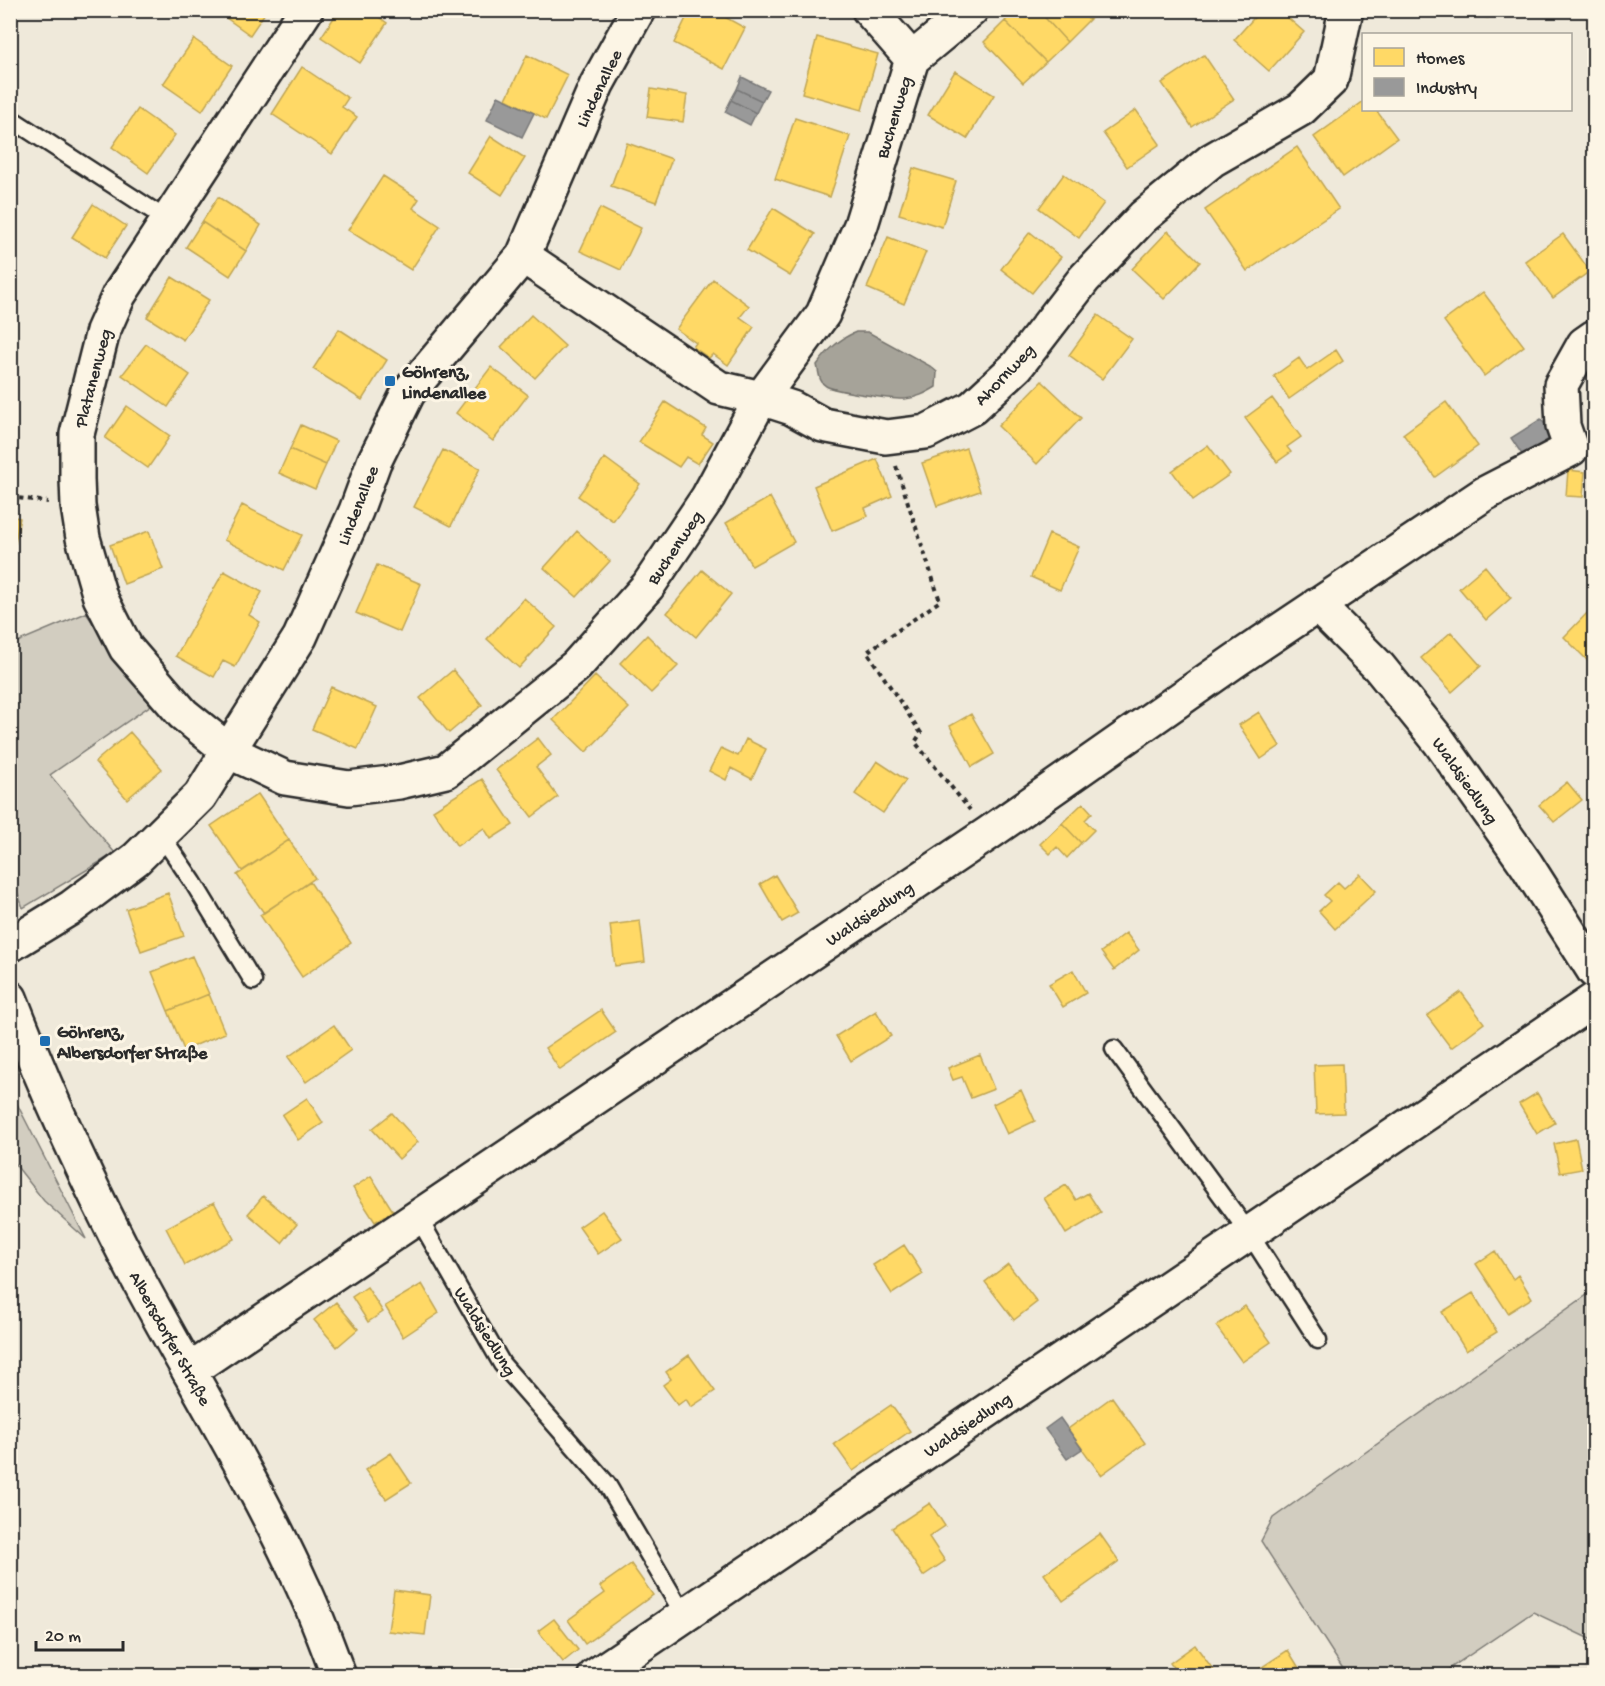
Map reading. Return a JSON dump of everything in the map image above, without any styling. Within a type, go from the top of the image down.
[{"type":"street","name":"Platanenweg","points":[[230,752],[183,714],[126,648],[100,597],[83,538],[78,506],[77,434],[103,331],[119,295],[306,10]]},
{"type":"street","name":"Lindenallee","points":[[10,945],[72,907],[136,859],[200,796],[230,752],[300,637],[356,511],[374,462],[408,393],[522,256],[597,84],[638,10]]},
{"type":"street","name":"Buchenweg","points":[[869,10],[912,59]]},
{"type":"street","name":"Buchenweg","points":[[230,752],[285,778],[349,788],[399,782],[446,771],[576,666],[648,586],[708,497],[761,398],[824,314],[861,225],[912,59],[971,10]]},
{"type":"street","name":"Ahornweg","points":[[522,256],[719,388],[792,408],[823,425],[886,437],[926,432],[972,408],[1017,366],[1084,279],[1143,217],[1212,160],[1301,109],[1331,80],[1346,10]]},
{"type":"street","points":[[1583,454],[1563,426],[1561,385],[1584,344],[1594,337]]},
{"type":"street","name":"Waldsiedlung","points":[[189,1371],[989,832],[1236,660],[1484,494],[1583,454]]},
{"type":"street","name":"Waldsiedlung","points":[[1317,605],[1379,667],[1439,741],[1526,864],[1594,971]]},
{"type":"street","name":"Albersdorfer Straße","points":[[10,998],[40,1073],[87,1176],[138,1277],[262,1502],[304,1588],[339,1676]]},
{"type":"street","name":"Waldsiedlung","points":[[595,1676],[1594,1000]]},
{"type":"lane","points":[[10,118],[169,221]]},
{"type":"lane","points":[[160,835],[193,882],[253,981]]},
{"type":"lane","points":[[1114,1049],[1249,1233],[1318,1340]]},
{"type":"lane","name":"Waldsiedlung","points":[[418,1217],[502,1364],[608,1484],[684,1615]]},
{"type":"path","points":[[886,437],[940,601],[867,652],[921,733],[915,742],[989,832]]},
{"type":"shaded area","points":[[856,332],[868,332],[930,366],[937,372],[936,387],[914,398],[905,399],[865,395],[826,386],[821,380],[817,365],[834,346]]},
{"type":"shaded area","points":[[86,613],[151,705],[50,775],[115,853],[23,908],[10,871],[10,645]]},
{"type":"shaded area","points":[[11,1092],[86,1239],[44,1201],[11,1159]]},
{"type":"shaded area","points":[[1594,1290],[1594,1641],[1533,1612],[1440,1675],[1347,1675],[1261,1541],[1273,1518]]},
{"type":"building: Homes","points":[[215,10],[267,10],[250,35]]},
{"type":"building: Homes","points":[[339,10],[369,10],[387,23],[360,63],[321,37]]},
{"type":"building: Homes","points":[[690,10],[712,10],[745,28],[724,69],[674,43]]},
{"type":"building: Homes","points":[[1016,10],[1038,10],[1067,42],[1046,62],[1005,21]]},
{"type":"building: Homes","points":[[1038,10],[1080,10],[1089,20],[1067,42]]},
{"type":"building: Homes","points":[[1080,10],[1100,10],[1089,20]]},
{"type":"building: Homes","points":[[1261,10],[1279,10],[1304,32],[1269,71],[1234,40]]},
{"type":"building: Homes","points":[[1437,10],[1489,10],[1488,18]]},
{"type":"building: Homes","points":[[1005,21],[1046,62],[1023,83],[984,42]]},
{"type":"building: Homes","points":[[817,37],[878,54],[862,110],[802,93]]},
{"type":"building: Homes","points":[[194,39],[232,66],[202,111],[163,84]]},
{"type":"building: Homes","points":[[527,55],[568,75],[546,119],[506,99]]},
{"type":"building: Homes","points":[[1204,55],[1234,99],[1192,127],[1162,83]]},
{"type":"building: Homes","points":[[302,67],[348,98],[342,107],[357,117],[332,154],[272,114]]},
{"type":"building: Homes","points":[[955,71],[994,95],[967,139],[928,115]]},
{"type":"building: Homes","points":[[651,89],[687,95],[683,122],[647,117]]},
{"type":"building: Homes","points":[[1362,102],[1362,111],[1377,111],[1397,138],[1343,177],[1314,137]]},
{"type":"building: Homes","points":[[138,109],[175,135],[148,173],[112,147]]},
{"type":"building: Homes","points":[[1136,110],[1160,144],[1127,167],[1103,133]]},
{"type":"building: Homes","points":[[795,118],[850,136],[830,197],[775,179]]},
{"type":"building: Homes","points":[[491,136],[525,158],[502,195],[468,173]]},
{"type":"building: Homes","points":[[627,143],[672,159],[656,202],[611,186]]},
{"type":"building: Homes","points":[[1297,147],[1339,209],[1247,271],[1205,210]]},
{"type":"building: Homes","points":[[913,168],[956,181],[942,227],[899,214]]},
{"type":"building: Homes","points":[[1064,174],[1104,203],[1079,238],[1039,208]]},
{"type":"building: Homes","points":[[383,176],[419,199],[413,208],[440,226],[411,270],[348,230]]},
{"type":"building: Homes","points":[[218,197],[261,225],[246,251],[202,222]]},
{"type":"building: Homes","points":[[93,204],[126,226],[105,258],[72,237]]},
{"type":"building: Homes","points":[[600,208],[641,228],[621,270],[580,251]]},
{"type":"building: Homes","points":[[773,208],[815,234],[790,276],[747,250]]},
{"type":"building: Homes","points":[[202,222],[246,251],[230,276],[186,247]]},
{"type":"building: Homes","points":[[1168,231],[1200,262],[1164,299],[1132,269]]},
{"type":"building: Homes","points":[[1030,232],[1061,257],[1032,293],[1001,269]]},
{"type":"building: Homes","points":[[1563,234],[1590,271],[1553,298],[1525,261]]},
{"type":"building: Homes","points":[[888,237],[926,252],[904,304],[867,288]]},
{"type":"building: Homes","points":[[172,277],[209,300],[183,340],[147,317]]},
{"type":"building: Homes","points":[[713,279],[749,306],[740,317],[754,327],[728,365],[713,354],[709,358],[693,347],[696,343],[676,329]]},
{"type":"building: Homes","points":[[1483,292],[1524,346],[1484,376],[1444,321]]},
{"type":"building: Homes","points":[[531,315],[565,346],[535,378],[501,347]]},
{"type":"building: Homes","points":[[1098,315],[1132,339],[1102,379],[1069,355]]},
{"type":"building: Homes","points":[[339,329],[387,360],[362,400],[313,369]]},
{"type":"building: Homes","points":[[146,344],[190,375],[168,407],[122,375]]},
{"type":"building: Homes","points":[[1336,350],[1343,361],[1289,399],[1274,376],[1299,358],[1307,370]]},
{"type":"building: Homes","points":[[491,367],[528,395],[493,441],[456,413]]},
{"type":"building: Homes","points":[[1042,381],[1081,418],[1037,464],[998,426]]},
{"type":"building: Homes","points":[[1272,398],[1301,437],[1287,447],[1291,452],[1277,462],[1245,418]]},
{"type":"building: Homes","points":[[665,402],[706,428],[702,435],[713,442],[698,464],[686,457],[679,467],[639,442]]},
{"type":"building: Homes","points":[[1446,402],[1478,446],[1435,477],[1403,434]]},
{"type":"building: Homes","points":[[127,406],[170,436],[148,468],[105,438]]},
{"type":"building: Homes","points":[[301,425],[336,441],[326,465],[290,449]]},
{"type":"building: Homes","points":[[10,429],[15,429],[14,471],[10,471]]},
{"type":"building: Homes","points":[[1208,445],[1230,474],[1193,500],[1172,471]]},
{"type":"building: Homes","points":[[966,448],[980,491],[937,506],[922,463]]},
{"type":"building: Homes","points":[[290,449],[326,465],[315,489],[279,473]]},
{"type":"building: Homes","points":[[443,450],[480,468],[451,526],[414,507]]},
{"type":"building: Homes","points":[[605,458],[640,484],[613,521],[578,496]]},
{"type":"building: Homes","points":[[877,459],[892,496],[865,508],[868,516],[832,531],[814,486]]},
{"type":"building: Homes","points":[[1568,470],[1585,472],[1583,497],[1566,496]]},
{"type":"building: Homes","points":[[770,497],[794,542],[752,566],[726,523]]},
{"type":"building: Homes","points":[[242,505],[302,535],[284,570],[224,540]]},
{"type":"building: Homes","points":[[10,516],[20,518],[15,543],[10,542]]},
{"type":"building: Homes","points":[[149,531],[163,569],[124,584],[110,545]]},
{"type":"building: Homes","points":[[577,531],[610,561],[577,597],[544,568]]},
{"type":"building: Homes","points":[[1049,534],[1079,547],[1060,590],[1031,577]]},
{"type":"building: Homes","points":[[377,565],[421,584],[400,632],[356,613]]},
{"type":"building: Homes","points":[[1485,566],[1511,598],[1486,620],[1459,588]]},
{"type":"building: Homes","points":[[702,570],[731,594],[696,637],[667,613]]},
{"type":"building: Homes","points":[[224,571],[262,592],[249,615],[260,622],[235,667],[223,661],[214,677],[176,656]]},
{"type":"building: Homes","points":[[524,598],[556,627],[519,668],[487,639]]},
{"type":"building: Homes","points":[[1590,610],[1594,614],[1594,667],[1564,637]]},
{"type":"building: Homes","points":[[1451,632],[1481,666],[1452,692],[1421,658]]},
{"type":"building: Homes","points":[[647,635],[678,666],[651,693],[620,663]]},
{"type":"building: Homes","points":[[453,670],[482,705],[449,733],[420,698]]},
{"type":"building: Homes","points":[[595,676],[629,708],[586,752],[553,720]]},
{"type":"building: Homes","points":[[331,687],[377,707],[358,749],[312,729]]},
{"type":"building: Homes","points":[[1259,712],[1280,746],[1261,759],[1239,725]]},
{"type":"building: Homes","points":[[971,714],[994,754],[972,767],[950,726]]},
{"type":"building: Homes","points":[[130,732],[162,769],[127,799],[95,762]]},
{"type":"building: Homes","points":[[538,738],[551,755],[536,767],[558,797],[532,817],[496,770]]},
{"type":"building: Homes","points":[[746,739],[766,749],[752,779],[731,768],[726,780],[709,771],[721,748],[738,756]]},
{"type":"building: Homes","points":[[877,761],[906,780],[883,813],[855,794]]},
{"type":"building: Homes","points":[[482,779],[513,825],[491,839],[484,828],[457,846],[433,810]]},
{"type":"building: Homes","points":[[1567,782],[1582,800],[1554,822],[1539,805]]},
{"type":"building: Homes","points":[[258,794],[289,840],[242,871],[211,826]]},
{"type":"building: Homes","points":[[1083,803],[1092,813],[1085,820],[1094,830],[1081,843],[1062,823]]},
{"type":"building: Homes","points":[[1062,823],[1081,843],[1067,858],[1057,847],[1050,854],[1040,844]]},
{"type":"building: Homes","points":[[289,840],[315,878],[264,913],[237,875]]},
{"type":"building: Homes","points":[[1360,874],[1376,891],[1335,929],[1319,911],[1330,901],[1324,895],[1338,882],[1344,888]]},
{"type":"building: Homes","points":[[775,875],[798,913],[782,922],[760,884]]},
{"type":"building: Homes","points":[[310,882],[351,943],[302,977],[260,915]]},
{"type":"building: Homes","points":[[168,893],[184,936],[141,951],[126,909]]},
{"type":"building: Homes","points":[[640,921],[645,962],[615,966],[610,925]]},
{"type":"building: Homes","points":[[1126,933],[1139,950],[1114,970],[1101,952]]},
{"type":"building: Homes","points":[[192,956],[209,994],[168,1011],[152,972]]},
{"type":"building: Homes","points":[[1073,970],[1086,993],[1063,1007],[1049,984]]},
{"type":"building: Homes","points":[[1461,992],[1484,1023],[1451,1048],[1427,1016]]},
{"type":"building: Homes","points":[[209,994],[225,1033],[184,1050],[168,1011]]},
{"type":"building: Homes","points":[[601,1010],[616,1032],[560,1070],[545,1048]]},
{"type":"building: Homes","points":[[876,1011],[891,1036],[851,1061],[836,1036]]},
{"type":"building: Homes","points":[[334,1025],[351,1050],[306,1082],[288,1057]]},
{"type":"building: Homes","points":[[980,1055],[994,1089],[971,1098],[962,1077],[953,1080],[948,1068]]},
{"type":"building: Homes","points":[[1342,1064],[1344,1113],[1316,1114],[1314,1065]]},
{"type":"building: Homes","points":[[1021,1090],[1035,1121],[1007,1134],[993,1104]]},
{"type":"building: Homes","points":[[1537,1093],[1555,1123],[1537,1134],[1519,1104]]},
{"type":"building: Homes","points":[[307,1098],[323,1123],[298,1140],[282,1115]]},
{"type":"building: Homes","points":[[392,1113],[418,1142],[399,1159],[372,1129]]},
{"type":"building: Homes","points":[[1576,1139],[1582,1169],[1560,1173],[1554,1144]]},
{"type":"building: Homes","points":[[371,1176],[393,1211],[375,1222],[353,1188]]},
{"type":"building: Homes","points":[[1066,1185],[1076,1200],[1088,1193],[1101,1213],[1066,1234],[1044,1198]]},
{"type":"building: Homes","points":[[263,1196],[297,1224],[282,1243],[248,1214]]},
{"type":"building: Homes","points":[[214,1202],[234,1239],[185,1265],[166,1228]]},
{"type":"building: Homes","points":[[602,1211],[622,1238],[598,1254],[579,1227]]},
{"type":"building: Homes","points":[[904,1245],[923,1274],[892,1294],[873,1265]]},
{"type":"building: Homes","points":[[1495,1251],[1513,1279],[1518,1275],[1532,1298],[1508,1313],[1476,1264]]},
{"type":"building: Homes","points":[[1008,1264],[1037,1302],[1014,1320],[985,1282]]},
{"type":"building: Homes","points":[[422,1284],[439,1313],[403,1337],[385,1306]]},
{"type":"building: Homes","points":[[367,1287],[383,1312],[368,1322],[352,1297]]},
{"type":"building: Homes","points":[[1473,1293],[1497,1332],[1466,1351],[1442,1312]]},
{"type":"building: Homes","points":[[336,1302],[358,1329],[337,1347],[314,1320]]},
{"type":"building: Homes","points":[[1245,1306],[1271,1342],[1242,1362],[1216,1326]]},
{"type":"building: Homes","points":[[689,1355],[715,1391],[691,1407],[686,1399],[678,1405],[663,1385],[671,1379],[666,1372]]},
{"type":"building: Homes","points":[[1112,1397],[1145,1443],[1101,1475],[1068,1429]]},
{"type":"building: Homes","points":[[891,1405],[910,1431],[853,1471],[834,1444]]},
{"type":"building: Homes","points":[[391,1453],[411,1483],[386,1499],[365,1470]]},
{"type":"building: Homes","points":[[930,1503],[945,1526],[929,1537],[945,1561],[923,1576],[892,1528]]},
{"type":"building: Homes","points":[[1100,1534],[1119,1561],[1063,1601],[1044,1574]]},
{"type":"building: Homes","points":[[631,1564],[653,1595],[585,1644],[568,1620],[605,1593],[600,1586]]},
{"type":"building: Homes","points":[[394,1590],[430,1595],[425,1635],[388,1631]]},
{"type":"building: Homes","points":[[554,1619],[578,1650],[563,1662],[538,1631]]},
{"type":"building: Homes","points":[[1195,1645],[1218,1676],[1179,1676],[1170,1663]]},
{"type":"building: Homes","points":[[1288,1650],[1304,1676],[1255,1676],[1253,1673]]},
{"type":"building: Industry","points":[[742,77],[768,90],[762,101],[737,89]]},
{"type":"building: Industry","points":[[737,89],[762,101],[756,113],[731,100]]},
{"type":"building: Industry","points":[[498,96],[534,113],[522,137],[487,120]]},
{"type":"building: Industry","points":[[731,100],[756,113],[750,125],[725,112]]},
{"type":"building: Industry","points":[[1541,419],[1553,436],[1523,456],[1511,438]]},
{"type":"building: Industry","points":[[1060,1418],[1082,1449],[1067,1459],[1045,1429]]},
{"type":"place","name":"Göhrenz, Lindenallee","points":[[390,381]]},
{"type":"place","name":"Göhrenz, Albersdorfer Straße","points":[[45,1041]]}]
